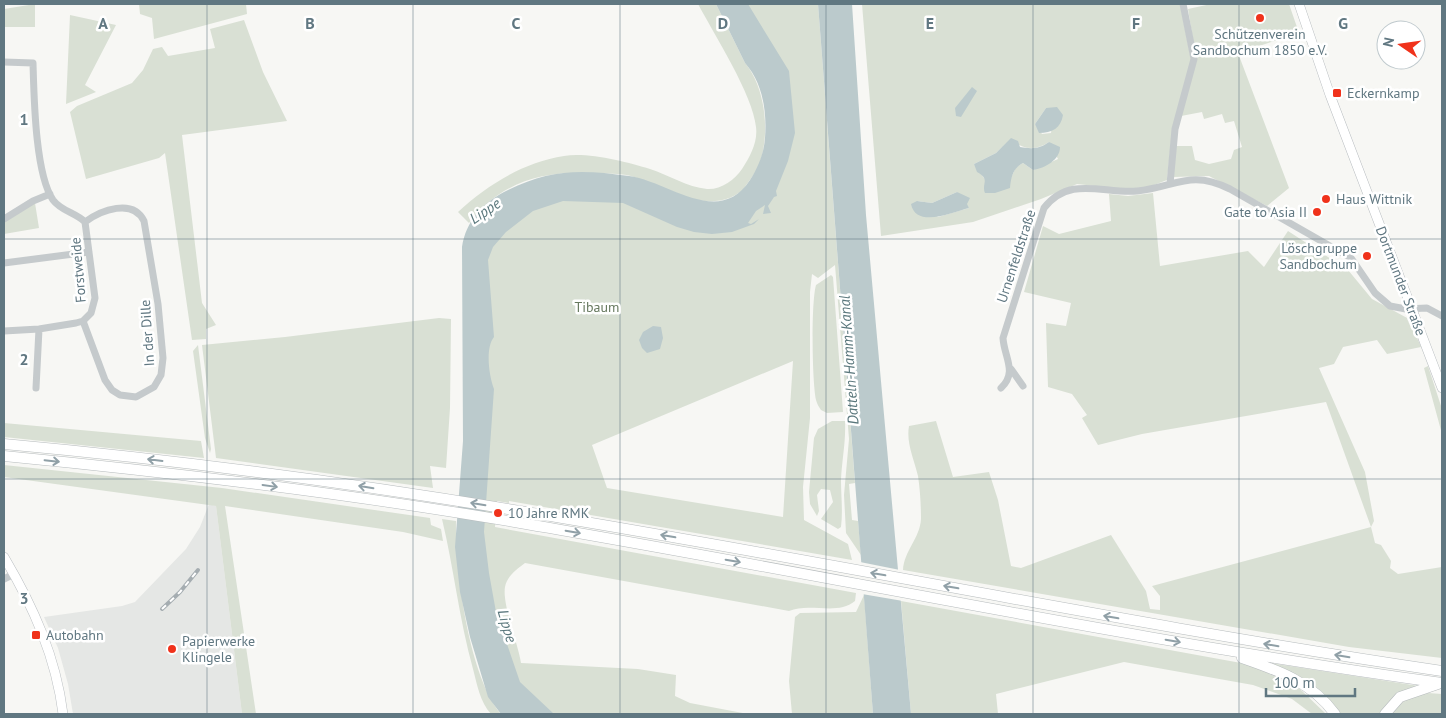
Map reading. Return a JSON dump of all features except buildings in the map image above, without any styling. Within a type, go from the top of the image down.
[{"type":"highway","points":[[4,444],[220,467],[526,512],[836,566],[1209,635],[1442,671]]},
{"type":"highway","points":[[4,456],[222,479],[414,506],[525,524],[1215,649],[1442,683]]},
{"type":"highway","points":[[1215,649],[1290,676],[1321,698],[1335,714]]},
{"type":"highway","points":[[1385,714],[1400,697],[1442,683]]},
{"type":"main road","name":"Dortmunder Straße","points":[[1299,4],[1330,95],[1442,388]]},
{"type":"main road","points":[[4,557],[35,616],[48,648],[57,682],[62,714]]},
{"type":"street","points":[[1170,184],[1175,129],[1194,59],[1183,4]]},
{"type":"street","points":[[4,62],[33,63],[39,146],[50,194],[32,201],[4,219]]},
{"type":"street","name":"Urnenfeldstraße","points":[[1023,386],[1011,369],[1004,351],[1003,338],[1044,208],[1052,198],[1064,192],[1083,188],[1135,191],[1189,179],[1204,179],[1230,189],[1351,258],[1375,293],[1390,306],[1412,309],[1427,308],[1442,316]]},
{"type":"street","name":"Forstweide","points":[[4,330],[39,328],[83,321],[91,313],[95,303],[85,222],[54,202],[50,194]]},
{"type":"street","name":"In der Dille","points":[[83,321],[105,380],[112,390],[120,396],[136,397],[154,387],[161,375],[163,358],[158,304],[144,221],[138,212],[127,208],[100,213],[85,222]]},
{"type":"street","points":[[4,263],[90,252]]},
{"type":"street","points":[[36,388],[39,328]]},
{"type":"street","points":[[1001,388],[1010,377],[1011,369]]},
{"type":"street","points":[[4,579],[14,574]]},
{"type":"shaded area","points":[[209,504],[216,506],[242,714],[73,714],[68,684],[58,648],[44,617],[122,606],[135,602],[186,549],[200,527]]},
{"type":"green space","points":[[35,4],[35,27],[4,27],[4,9]]},
{"type":"green space","points":[[139,4],[246,4],[247,14],[154,39],[152,18],[140,14]]},
{"type":"green space","points":[[698,4],[716,4],[755,79],[762,99],[765,121],[764,144],[759,165],[749,183],[735,195],[715,201],[704,201],[683,197],[627,175],[593,173],[557,174],[540,177],[509,188],[495,197],[469,223],[458,212],[481,193],[507,176],[535,163],[564,156],[584,155],[619,161],[650,169],[700,188],[712,189],[727,184],[742,169],[748,159],[755,144],[756,127],[748,98],[741,82]]},
{"type":"green space","name":"Tibaum","points":[[732,4],[818,4],[855,483],[849,484],[852,520],[858,521],[861,555],[846,533],[844,495],[849,439],[835,265],[818,278],[812,274],[810,292],[810,418],[803,487],[804,520],[848,544],[852,560],[509,501],[509,503],[497,501],[495,527],[856,593],[855,601],[840,608],[806,608],[789,611],[525,563],[508,579],[505,587],[508,613],[521,663],[638,669],[676,675],[675,696],[690,703],[748,714],[523,714],[483,624],[476,251],[545,190],[725,215],[779,139]],"holes":[[[793,361],[783,517],[607,488],[592,445]]]},
{"type":"green space","points":[[862,4],[1180,4],[1191,60],[1172,132],[1167,180],[1149,187],[1123,189],[1077,184],[1041,199],[973,222],[881,236]],"holes":[[[1046,108],[1054,108],[1051,133],[1042,134],[1035,124]],[[1011,139],[1029,148],[1039,147],[1049,142],[1058,159],[1033,170],[1023,163],[1016,167],[1011,178],[984,190],[986,181],[974,164],[996,153]],[[957,192],[969,208],[938,217],[917,201],[932,203]]]},
{"type":"green space","points":[[1211,4],[1289,4],[1299,33],[1238,53],[1289,188],[1267,206],[1209,176],[1173,177],[1174,146],[1192,146],[1195,160],[1209,164],[1231,159],[1234,150],[1242,147],[1234,121],[1225,123],[1222,114],[1204,119],[1202,112],[1181,116],[1196,58],[1188,9]]},
{"type":"green space","points":[[70,15],[116,25],[85,85],[96,92],[66,104]]},
{"type":"green space","points":[[244,20],[263,72],[287,121],[182,135],[202,303],[216,325],[206,329],[206,339],[192,340],[165,153],[159,158],[86,179],[70,112],[77,106],[132,83],[143,70],[153,49],[162,47],[168,56],[215,48],[210,29]]},
{"type":"green space","points":[[1153,193],[1160,266],[1248,251],[1264,267],[1288,231],[1348,270],[1372,299],[1409,319],[1421,347],[1387,354],[1377,340],[1343,347],[1334,364],[1319,368],[1365,472],[1374,521],[1371,527],[1326,402],[1142,434],[1098,445],[1082,418],[1087,415],[1072,394],[1048,387],[1046,323],[1066,326],[1071,303],[1024,292],[1043,226],[1059,234],[1111,221],[1109,194],[1128,196]]},
{"type":"green space","points":[[35,203],[39,228],[4,234],[4,222]]},
{"type":"green space","points":[[831,275],[833,277],[843,412],[827,413],[821,410],[816,400],[813,324],[816,285]]},
{"type":"green space","points":[[439,318],[451,319],[450,408],[446,468],[430,466],[433,488],[216,458],[202,345]]},
{"type":"green space","points":[[198,345],[210,453],[205,438],[193,351]]},
{"type":"green space","points":[[1428,366],[1442,409],[1442,434],[1424,368]]},
{"type":"green space","points":[[832,421],[845,421],[841,480],[842,521],[841,527],[838,529],[821,519],[833,502],[830,490],[821,489],[817,495],[819,511],[817,516],[810,504],[809,492],[814,438],[818,429]]},
{"type":"green space","points":[[936,421],[953,477],[989,472],[998,500],[1011,566],[1021,568],[1111,535],[1146,591],[1150,609],[1160,610],[1160,596],[1152,586],[1371,527],[1375,543],[1381,545],[1391,561],[1390,568],[1398,574],[1442,567],[1442,658],[1349,647],[903,570],[921,519],[919,481],[909,445],[909,426]]},
{"type":"green space","points":[[4,423],[201,441],[204,458],[4,437]]},
{"type":"green space","points":[[4,465],[222,488],[430,518],[431,525],[441,529],[443,541],[403,532],[225,506],[256,714],[242,714],[216,506],[4,477]]},
{"type":"green space","points":[[442,519],[456,521],[461,594],[472,650],[480,675],[490,697],[501,714],[491,714],[484,704],[478,687],[464,632]]},
{"type":"green space","points":[[864,595],[873,714],[792,714],[789,681],[795,617],[800,613],[856,612]]},
{"type":"green space","points":[[901,601],[1252,665],[1300,689],[1326,714],[1312,714],[1292,699],[1253,685],[1124,662],[996,694],[998,714],[911,714]]},
{"type":"green space","points":[[1264,662],[1419,686],[1382,714],[1340,714],[1325,697]]},
{"type":"green space","points":[[1428,693],[1442,694],[1442,714],[1390,714],[1407,698]]},
{"type":"water","name":"Lippe","points":[[716,4],[748,4],[789,71],[795,133],[788,161],[776,191],[777,196],[774,197],[768,206],[771,213],[763,214],[765,205],[756,211],[748,223],[751,224],[759,219],[754,224],[732,232],[712,234],[694,232],[677,227],[623,203],[563,201],[533,211],[506,232],[493,247],[488,260],[494,337],[491,342],[489,355],[489,370],[494,389],[484,532],[489,573],[496,612],[520,682],[554,714],[501,714],[488,697],[470,637],[460,592],[455,547],[463,441],[462,247],[464,238],[471,221],[489,202],[520,184],[550,175],[595,172],[629,176],[692,198],[708,201],[724,200],[738,194],[750,180],[762,155],[765,138],[764,108],[756,80],[745,63]]},
{"type":"water","name":"Datteln-Hamm-Kanal","points":[[818,4],[852,4],[866,215],[911,714],[873,714]]},
{"type":"water","points":[[972,87],[977,91],[961,117],[956,116],[955,108]]},
{"type":"water","points":[[1057,107],[1063,115],[1058,126],[1052,131],[1039,133],[1035,124],[1046,108]]},
{"type":"water","points":[[1011,138],[1018,141],[1020,147],[1024,148],[1039,147],[1049,142],[1060,147],[1059,152],[1051,163],[1038,169],[1033,170],[1023,163],[1013,173],[1010,188],[995,193],[985,193],[984,177],[977,172],[974,164],[996,153]]},
{"type":"water","points":[[957,192],[970,198],[967,204],[969,208],[936,217],[927,217],[920,216],[914,212],[911,204],[917,201],[932,203]]},
{"type":"water","points":[[653,326],[661,327],[663,338],[660,349],[647,353],[642,348],[639,340],[643,332]]},
{"type":"pier","points":[[860,562],[900,570],[903,601],[862,594]]},
{"type":"railway","points":[[162,609],[180,592],[198,570]]},
{"type":"place","name":"Schützenverein Sandbochum 1850 e.V.","points":[[1260,18]]},
{"type":"place","name":"Eckernkamp","points":[[1337,93]]},
{"type":"place","name":"Haus Wittnik","points":[[1326,199]]},
{"type":"place","name":"Gate to Asia II","points":[[1317,212]]},
{"type":"place","name":"Löschgruppe Sandbochum","points":[[1367,256]]},
{"type":"place","name":"10 Jahre RMK","points":[[498,513]]},
{"type":"place","name":"Autobahn","points":[[36,635]]},
{"type":"place","name":"Papierwerke Klingele","points":[[172,649]]}]
